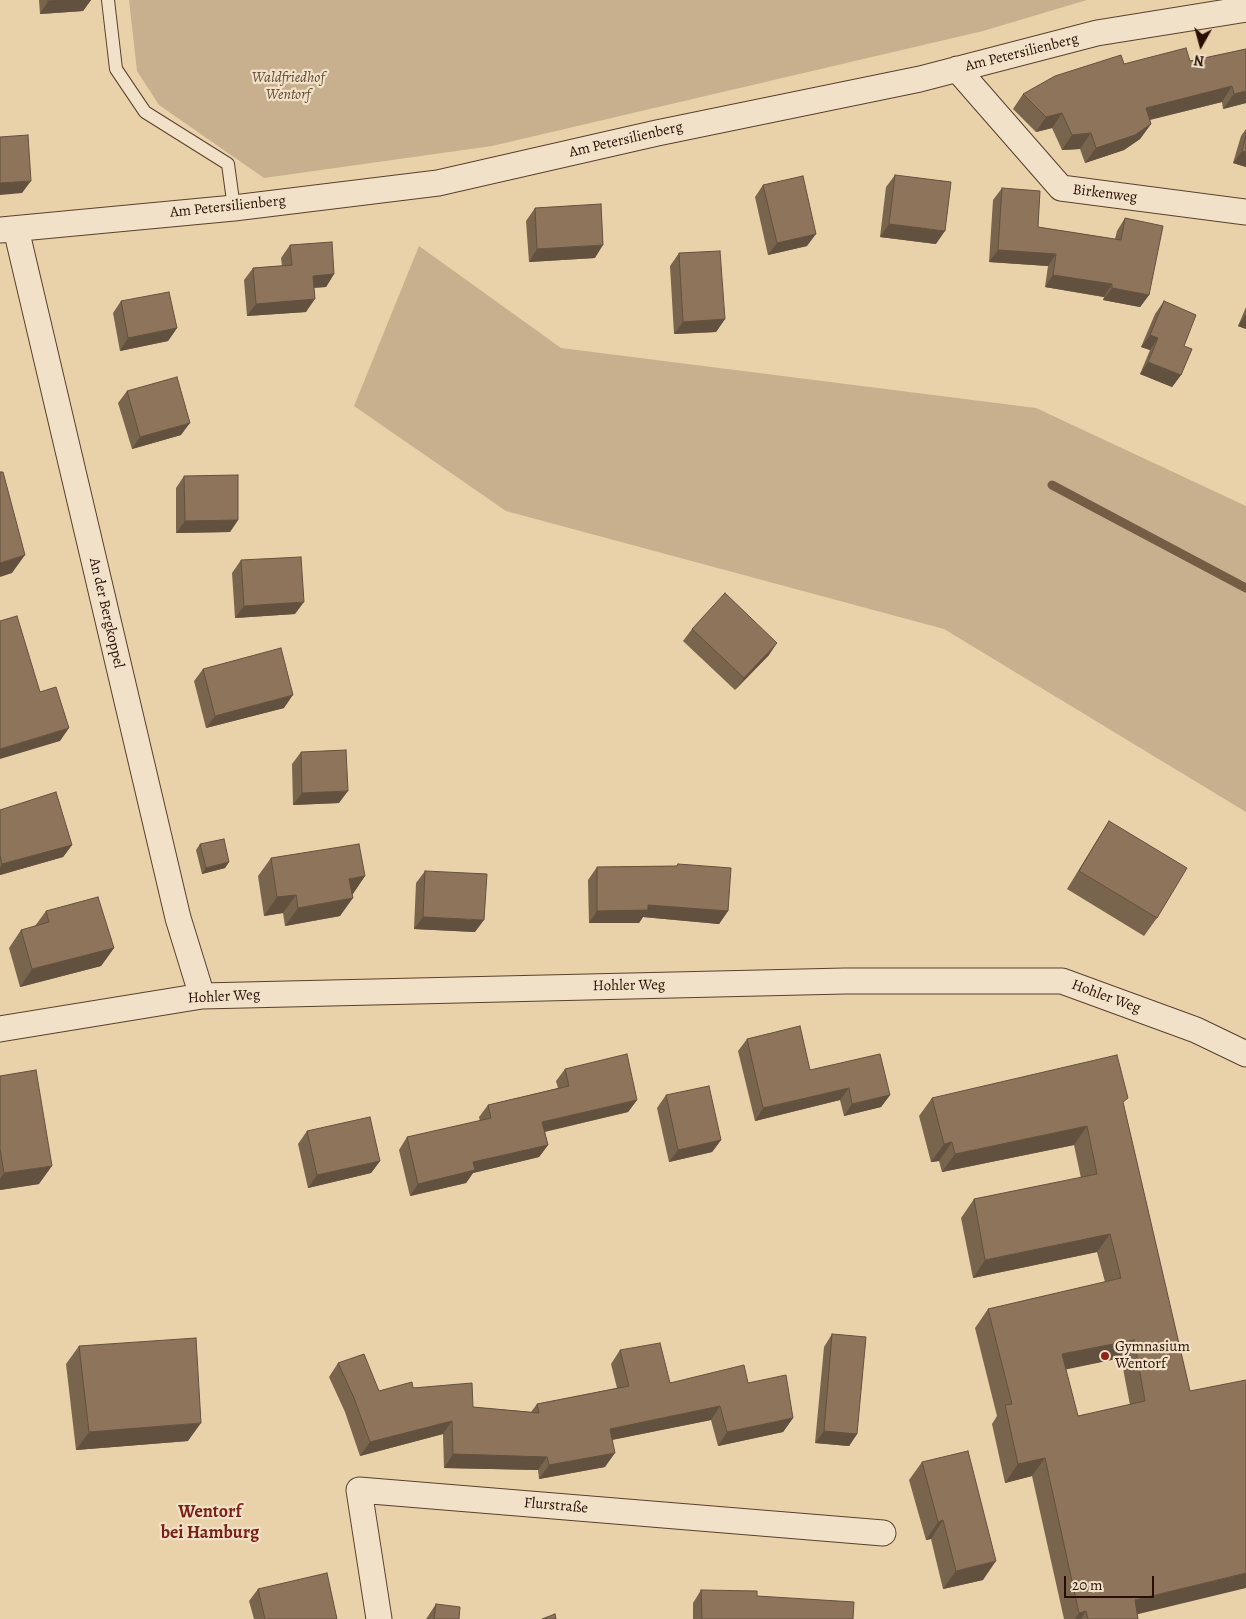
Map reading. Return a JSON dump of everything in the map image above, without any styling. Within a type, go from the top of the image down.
[{"type":"street","name":"Am Petersilienberg","points":[[8,230],[234,208],[438,183],[657,133],[920,79],[1097,33],[1246,9]]},
{"type":"street","name":"Birkenweg","points":[[956,69],[1061,188],[1246,212]]},
{"type":"street","name":"An der Bergkoppel","points":[[8,230],[176,909],[202,996]]},
{"type":"street","name":"Hohler Weg","points":[[0,1029],[202,996],[846,981],[1062,980],[1196,1030],[1246,1054]]},
{"type":"street","name":"Flurstraße","points":[[379,1619],[359,1490],[883,1533]]},
{"type":"lane","points":[[108,0],[116,69],[146,112],[228,164],[234,208]]},
{"type":"green space","name":"Waldfriedhof Wentorf","points":[[129,0],[1087,0],[983,31],[492,146],[264,178],[159,105],[137,71]]},
{"type":"green space","points":[[419,246],[561,348],[1036,408],[1246,506],[1246,812],[944,629],[506,511],[354,406]]},
{"type":"building","points":[[1186,48],[1190,61],[1246,49],[1246,91],[1234,94],[1232,86],[1146,108],[1151,124],[1135,135],[1096,148],[1091,133],[1072,135],[1062,113],[1046,117],[1023,94],[1055,76],[1121,55],[1124,64]]},
{"type":"building","points":[[28,135],[31,181],[0,183],[0,137]]},
{"type":"building","points":[[1246,136],[1246,152],[1242,151]]},
{"type":"building","points":[[895,175],[951,182],[945,231],[889,224]]},
{"type":"building","points":[[803,176],[816,234],[777,243],[763,185]]},
{"type":"building","points":[[1002,188],[1040,191],[1038,227],[1121,240],[1125,218],[1163,226],[1149,295],[1112,288],[1112,284],[1053,275],[1056,254],[998,250]]},
{"type":"building","points":[[601,204],[603,245],[537,249],[535,208]]},
{"type":"building","points":[[332,242],[334,274],[313,276],[315,299],[256,304],[253,268],[292,265],[290,245]]},
{"type":"building","points":[[720,251],[725,319],[683,322],[679,253]]},
{"type":"building","points":[[169,292],[177,328],[128,338],[121,301]]},
{"type":"building","points":[[1164,301],[1196,315],[1184,346],[1192,349],[1181,375],[1148,362],[1158,338],[1150,335]]},
{"type":"building","points":[[177,377],[190,423],[140,437],[127,391]]},
{"type":"building","points":[[0,472],[3,472],[25,555],[0,563]]},
{"type":"building","points":[[238,475],[238,520],[185,521],[184,476]]},
{"type":"building","points":[[301,557],[304,602],[244,606],[241,560]]},
{"type":"building","points":[[725,593],[777,643],[744,678],[692,629]]},
{"type":"building","points":[[17,616],[40,692],[56,687],[69,728],[0,749],[0,621]]},
{"type":"building","points":[[281,648],[293,695],[215,716],[203,669]]},
{"type":"building","points":[[346,750],[348,791],[302,793],[301,752]]},
{"type":"building","points":[[56,792],[72,845],[2,864],[0,855],[0,810]]},
{"type":"building","points":[[1109,821],[1187,868],[1157,918],[1079,871]]},
{"type":"building","points":[[224,839],[229,862],[206,868],[200,844]]},
{"type":"building","points":[[359,844],[365,876],[349,879],[353,898],[298,908],[296,895],[277,897],[271,858]]},
{"type":"building","points":[[678,864],[731,868],[728,911],[648,905],[648,910],[597,911],[597,867],[677,866]]},
{"type":"building","points":[[425,871],[487,874],[484,920],[423,917]]},
{"type":"building","points":[[98,897],[114,948],[32,969],[21,930],[49,922],[46,911]]},
{"type":"building","points":[[800,1026],[810,1070],[880,1054],[890,1095],[852,1104],[849,1088],[763,1108],[747,1039]]},
{"type":"building","points":[[627,1054],[637,1100],[542,1122],[548,1145],[473,1162],[475,1170],[418,1184],[407,1137],[491,1118],[488,1105],[569,1086],[565,1069]]},
{"type":"building","name":"Gymnasium Wentorf","points":[[1117,1055],[1128,1098],[1123,1102],[1190,1391],[1246,1380],[1246,1573],[1135,1600],[1138,1619],[1088,1619],[1086,1611],[1079,1613],[1045,1458],[1018,1464],[1005,1405],[1012,1404],[988,1309],[1121,1278],[1110,1234],[985,1260],[974,1199],[1097,1174],[1087,1126],[955,1154],[952,1142],[944,1144],[932,1098]],"holes":[[[1134,1340],[1145,1401],[1078,1416],[1062,1354]]]},
{"type":"building","points":[[36,1070],[52,1166],[4,1173],[0,1149],[0,1076]]},
{"type":"building","points":[[709,1086],[721,1140],[678,1150],[666,1095]]},
{"type":"building","points":[[370,1117],[380,1161],[317,1175],[307,1131]]},
{"type":"building","points":[[832,1334],[866,1337],[857,1434],[824,1431]]},
{"type":"building","points":[[196,1338],[201,1423],[89,1432],[79,1346]]},
{"type":"building","points":[[660,1343],[670,1383],[744,1365],[748,1383],[786,1375],[793,1418],[727,1432],[720,1406],[610,1429],[615,1453],[549,1465],[547,1457],[453,1454],[452,1421],[370,1442],[354,1398],[338,1363],[364,1354],[379,1391],[412,1382],[413,1388],[472,1383],[473,1407],[539,1413],[537,1404],[629,1386],[620,1350]]},
{"type":"building","points":[[968,1451],[996,1561],[956,1571],[943,1520],[938,1522],[922,1462]]},
{"type":"building","points":[[327,1573],[337,1619],[265,1619],[258,1589]]},
{"type":"building","points":[[701,1590],[757,1591],[757,1596],[854,1602],[853,1619],[702,1619]]},
{"type":"building","points":[[436,1604],[460,1607],[459,1619],[434,1619]]},
{"type":"building","points":[[555,1614],[556,1619],[542,1619]]},
{"type":"waterway","points":[[1052,485],[1246,588]]},
{"type":"place","name":"Gymnasium Wentorf","points":[[1105,1356]]},
{"type":"district","name":"Wentorf bei Hamburg","points":[[210,1524]]}]
